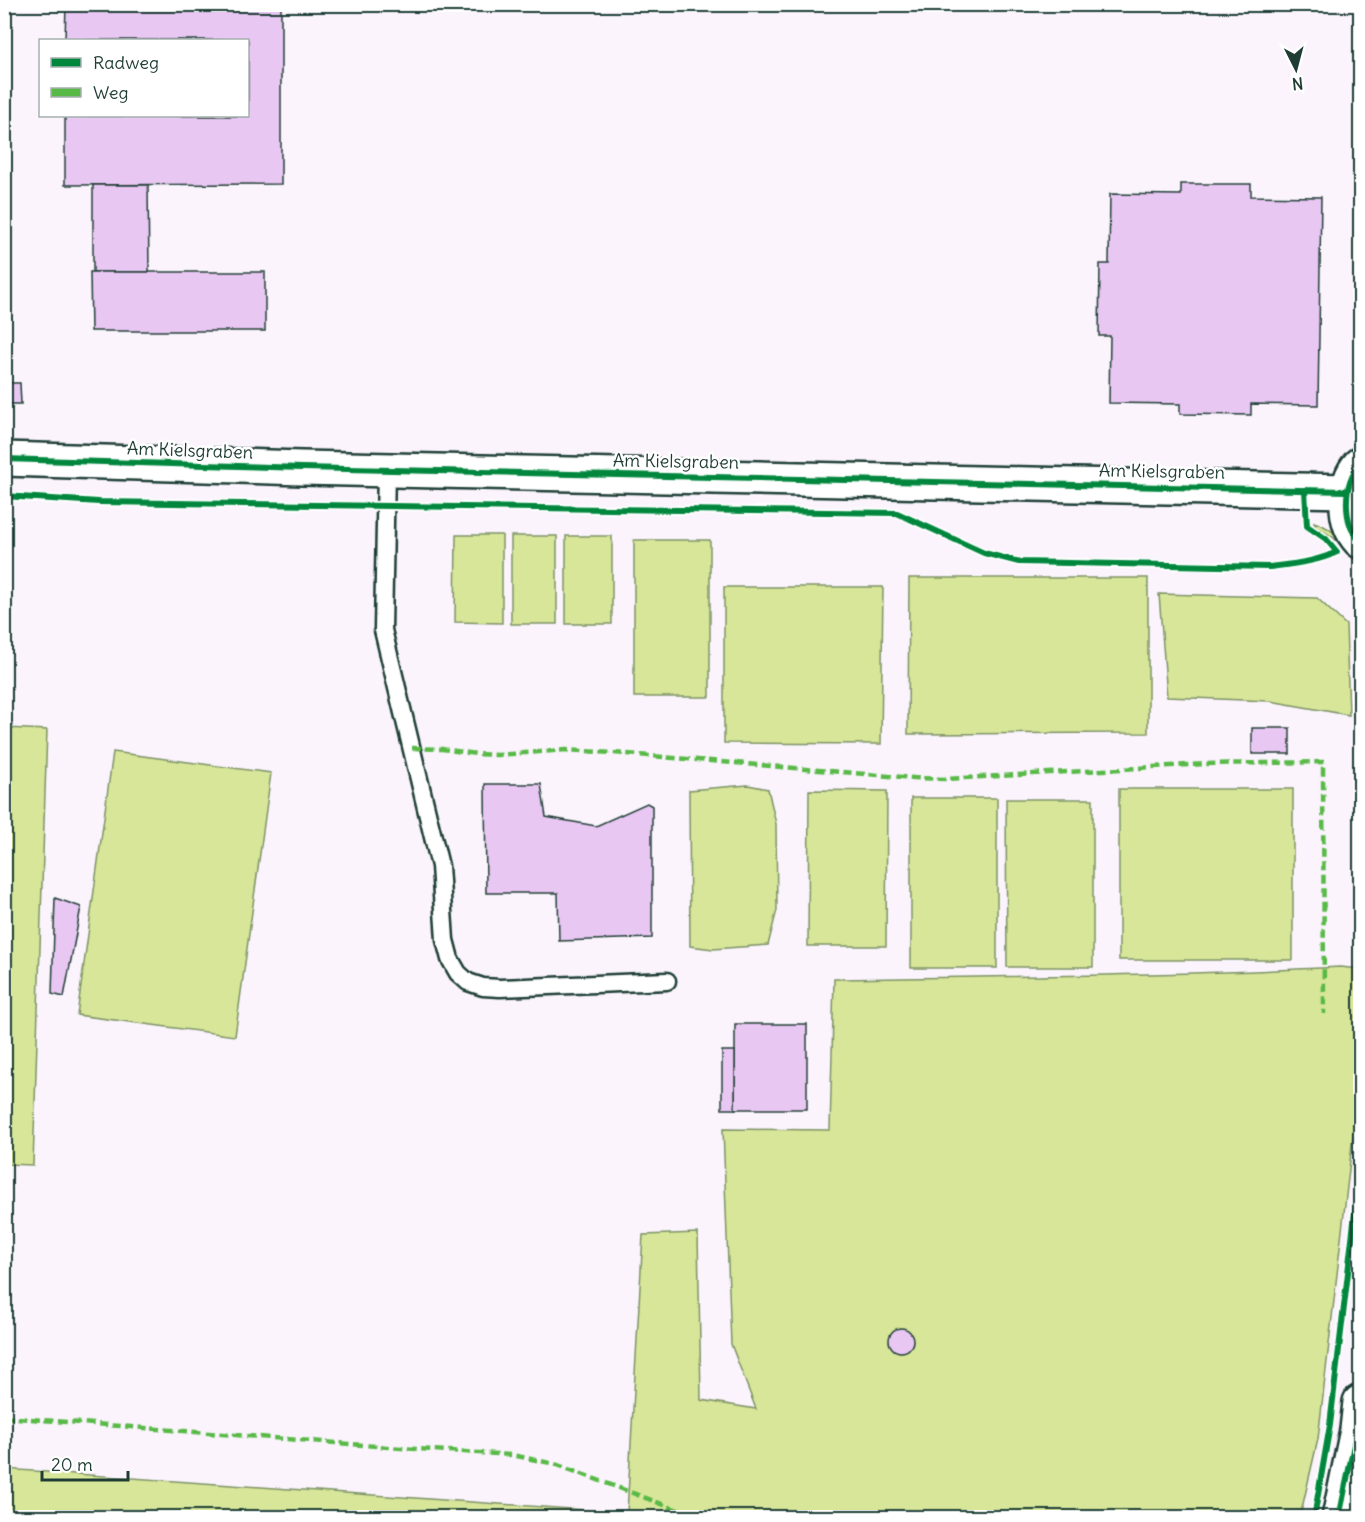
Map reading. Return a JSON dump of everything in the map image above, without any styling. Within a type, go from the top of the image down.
[{"type":"street","name":"Am Kielsgraben","points":[[4,459],[232,467],[1006,483],[1354,478]]},
{"type":"street","points":[[1354,478],[1348,515],[1360,541]]},
{"type":"street","points":[[1339,1518],[1357,1430],[1360,1402]]},
{"type":"lane","points":[[386,470],[383,630],[440,866],[445,940],[450,959],[458,973],[468,982],[483,987],[667,981]]},
{"type":"green space","points":[[1314,522],[1329,529],[1340,538],[1360,559],[1360,566],[1333,537],[1316,527]]},
{"type":"green space","points":[[456,535],[502,535],[502,623],[455,622]]},
{"type":"green space","points":[[511,536],[557,536],[557,624],[511,624]]},
{"type":"green space","points":[[566,536],[612,536],[612,624],[566,624]]},
{"type":"green space","points":[[634,540],[710,540],[710,697],[634,697]]},
{"type":"green space","points":[[909,578],[1148,578],[1148,733],[908,734]]},
{"type":"green space","points":[[724,587],[883,587],[881,744],[724,743]]},
{"type":"green space","points":[[1159,594],[1317,598],[1346,625],[1349,715],[1270,701],[1167,697]]},
{"type":"green space","points":[[5,728],[47,730],[33,1165],[5,1164]]},
{"type":"green space","points":[[113,752],[271,773],[235,1036],[77,1015]]},
{"type":"green space","points":[[748,785],[768,789],[776,824],[777,910],[768,945],[713,949],[690,946],[689,790]]},
{"type":"green space","points":[[1119,789],[1293,789],[1293,960],[1119,960]]},
{"type":"green space","points":[[809,790],[887,791],[886,946],[808,946]]},
{"type":"green space","points":[[911,798],[997,798],[997,968],[911,968]]},
{"type":"green space","points":[[1006,799],[1093,799],[1093,967],[1007,967]]},
{"type":"green space","points":[[1340,967],[1360,969],[1360,1074],[1318,1439],[1300,1517],[5,1517],[5,1469],[627,1513],[643,1235],[698,1233],[701,1400],[756,1409],[731,1344],[723,1129],[830,1130],[834,979],[1151,974]]},
{"type":"building","points":[[66,4],[281,4],[281,184],[65,185],[65,117],[249,117],[249,39],[65,39]]},
{"type":"building","points":[[652,4],[709,4],[709,11],[652,11]]},
{"type":"building","points":[[1181,184],[1251,184],[1251,196],[1321,197],[1318,405],[1251,404],[1251,415],[1180,414],[1180,404],[1109,403],[1110,336],[1099,336],[1100,264],[1109,264],[1110,194],[1181,195]]},
{"type":"building","points":[[93,185],[148,185],[149,272],[93,272]]},
{"type":"building","points":[[90,272],[265,272],[265,331],[91,331]]},
{"type":"building","points":[[4,383],[20,383],[21,404],[4,404]]},
{"type":"building","points":[[1252,728],[1290,728],[1290,754],[1252,754]]},
{"type":"building","points":[[485,784],[541,784],[546,817],[596,826],[647,803],[652,806],[652,938],[559,941],[558,893],[486,893]]},
{"type":"building","points":[[55,898],[81,907],[64,997],[52,994]]},
{"type":"building","points":[[735,1024],[807,1024],[807,1109],[735,1109]]},
{"type":"building","points":[[722,1051],[735,1051],[735,1109],[722,1109]]},
{"type":"building","points":[[901,1328],[910,1331],[913,1340],[910,1349],[901,1352],[892,1349],[889,1340],[892,1331]]},
{"type":"marked path","points":[[412,748],[497,755],[566,750],[947,779],[1206,764],[1323,762],[1324,1014]]},
{"type":"marked path","points":[[4,1417],[512,1455],[555,1464],[678,1510]]},
{"type":"marked path","points":[[676,1518],[678,1510],[708,1518]]},
{"type":"cycle path","points":[[4,459],[302,468],[1347,491]]},
{"type":"cycle path","points":[[1360,464],[1350,481],[1347,502],[1350,524],[1360,541]]},
{"type":"cycle path","points":[[4,496],[99,502],[897,513],[984,553],[1019,562],[1270,567],[1296,564],[1337,552],[1326,539],[1307,526],[1305,490]]},
{"type":"cycle path","points":[[1314,1518],[1330,1425],[1360,1171]]},
{"type":"cycle path","points":[[1339,1518],[1357,1430],[1360,1402]]}]
